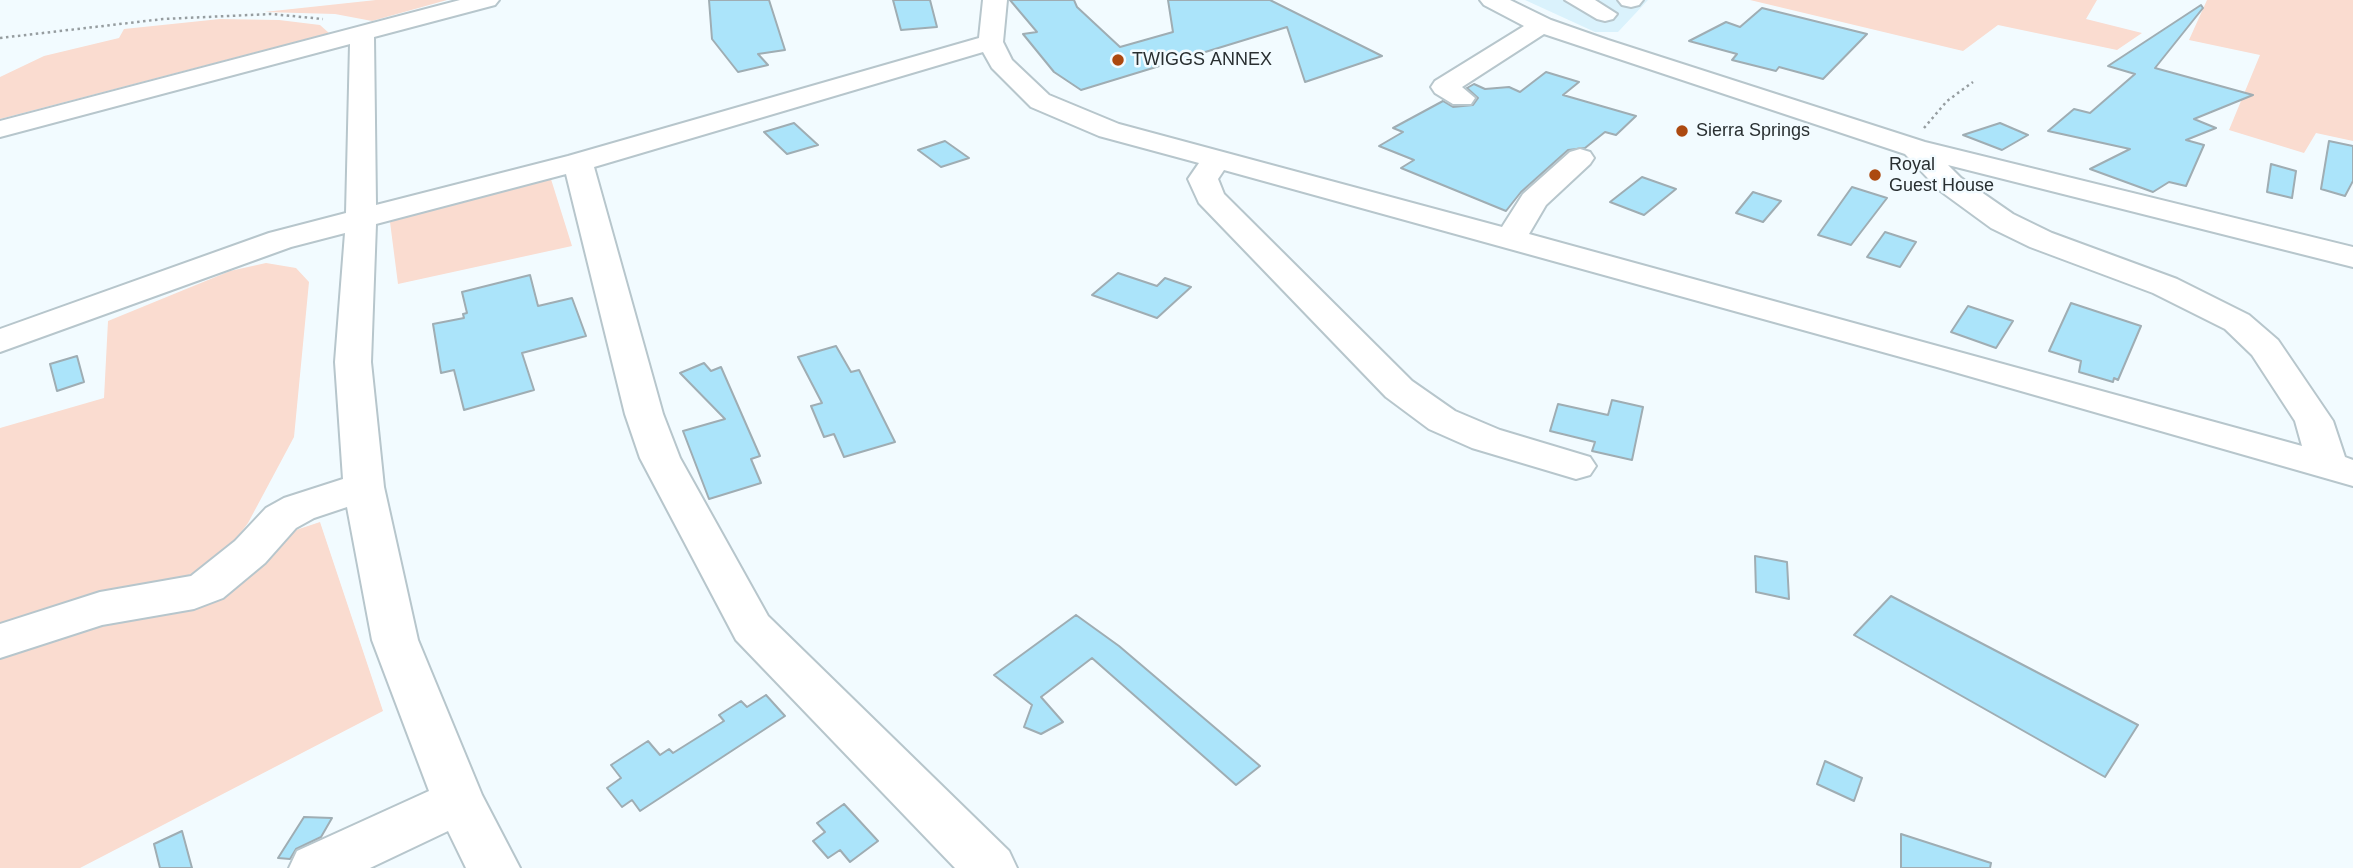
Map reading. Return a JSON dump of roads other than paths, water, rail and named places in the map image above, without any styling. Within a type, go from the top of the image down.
[{"type":"street","points":[[0,129],[487,0]]},
{"type":"street","points":[[995,0],[991,42],[1001,63],[1040,101],[1109,130],[2341,469]]},
{"type":"street","points":[[1492,0],[1542,25],[1734,91],[1915,148],[2353,257]]},
{"type":"street","points":[[1577,0],[1605,14]]},
{"type":"street","points":[[1462,98],[1444,87],[1542,25]]},
{"type":"street","points":[[362,33],[361,219],[353,362],[364,486],[395,640],[459,801],[493,868]]},
{"type":"street","points":[[0,341],[232,255],[578,162],[991,42]]},
{"type":"street","points":[[1915,148],[1950,184],[2002,221],[2041,240],[2177,291],[2236,322],[2265,348],[2314,421],[2341,469]]},
{"type":"street","points":[[1510,239],[1534,200],[1580,158]]},
{"type":"street","points":[[1216,160],[1203,179],[1210,197],[1399,389],[1442,420],[1486,439],[1576,466]]},
{"type":"street","points":[[578,162],[640,401],[660,458],[752,628],[990,868]]},
{"type":"street","points":[[0,641],[100,609],[178,597],[206,587],[250,552],[281,518],[299,508],[364,486]]},
{"type":"street","points":[[316,868],[459,801]]},
{"type":"place","name":"TWIGGS ANNEX","points":[[1118,60]]},
{"type":"place","name":"Sierra Springs","points":[[1682,131]]},
{"type":"place","name":"Royal Guest House","points":[[1875,175]]}]
